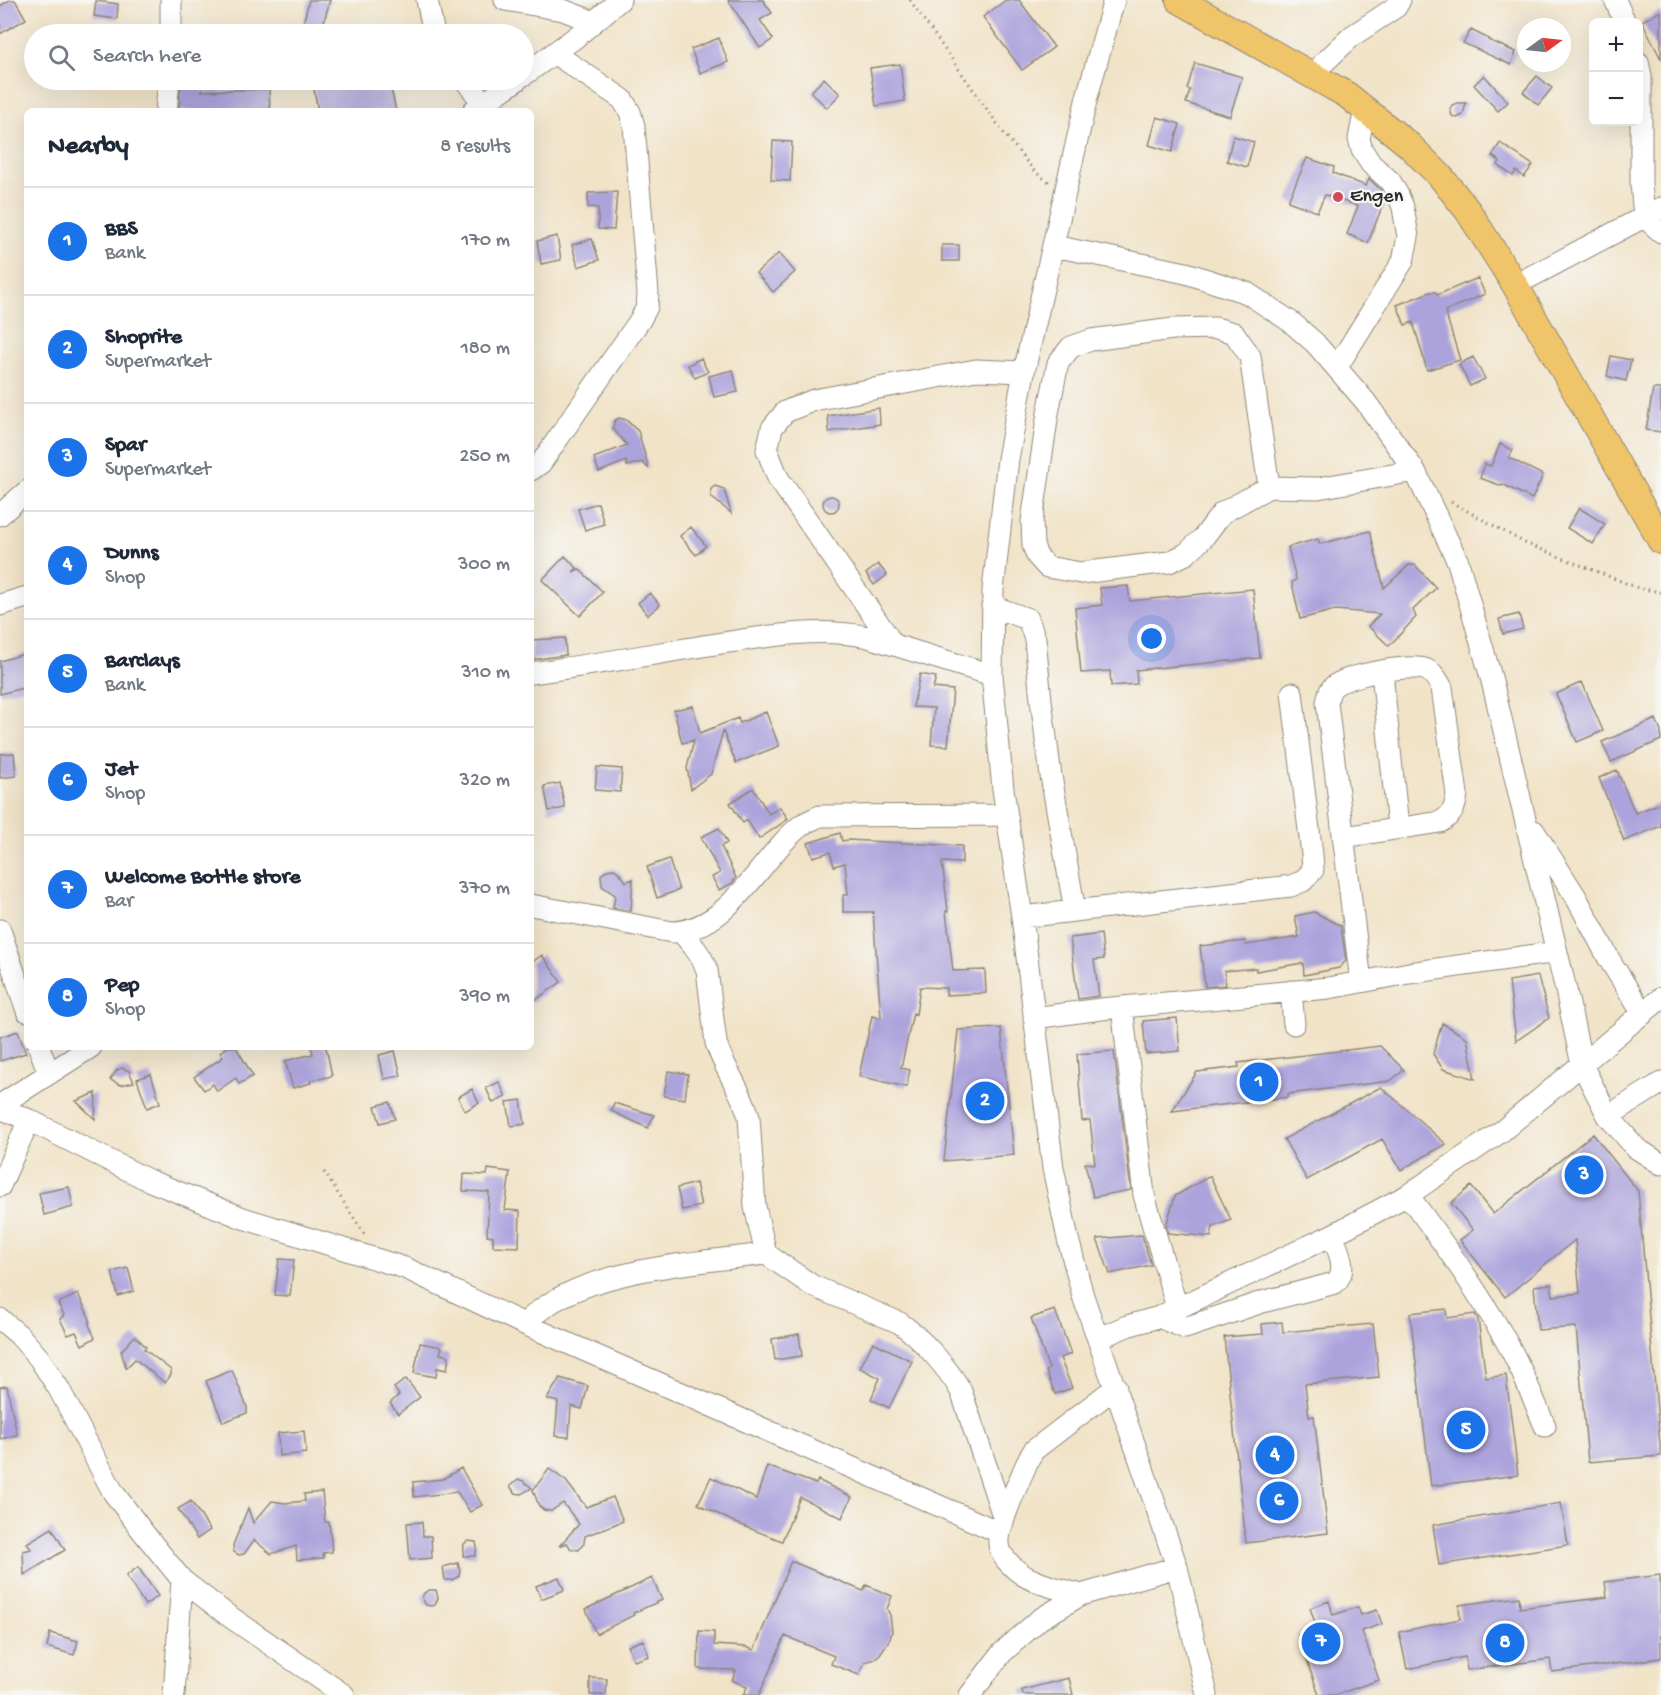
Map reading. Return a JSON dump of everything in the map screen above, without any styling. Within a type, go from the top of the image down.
[{"type":"main road","points":[[1179,0],[1347,95],[1409,145],[1441,177],[1468,211],[1515,285],[1661,541]]},
{"type":"street","points":[[171,0],[171,24]]},
{"type":"street","points":[[427,0],[432,24]]},
{"type":"street","points":[[505,0],[563,9],[594,22]]},
{"type":"street","points":[[534,68],[620,0]]},
{"type":"street","points":[[1114,0],[1087,97],[1024,372],[1008,459],[993,590],[992,675],[1007,814],[1053,1168],[1083,1296],[1100,1338],[1177,1568],[1207,1695]]},
{"type":"street","points":[[1312,74],[1352,36],[1396,7],[1400,0]]},
{"type":"street","points":[[1615,0],[1623,18]]},
{"type":"street","points":[[534,468],[541,463],[640,320],[647,307],[648,293],[634,126],[630,112],[622,99],[554,53]]},
{"type":"street","points":[[1640,72],[1652,213],[1661,232]]},
{"type":"street","points":[[166,108],[168,90]]},
{"type":"street","points":[[470,90],[478,107],[503,90]]},
{"type":"street","points":[[1337,367],[1403,261],[1408,237],[1403,207],[1398,195],[1390,181],[1371,164],[1362,150],[1359,139],[1365,109]]},
{"type":"street","points":[[1515,285],[1652,213]]},
{"type":"street","points":[[1054,246],[1186,273],[1247,293],[1291,322],[1315,343],[1365,401],[1415,471],[1458,562],[1492,681],[1582,1065],[1608,1116],[1636,1148],[1661,1164]]},
{"type":"street","points":[[1269,487],[1250,356],[1234,333],[1216,328],[1173,329],[1091,339],[1071,347],[1058,363],[1032,521],[1033,545],[1037,556],[1047,567],[1081,573],[1169,562],[1186,554],[1203,538],[1222,513],[1269,487],[1318,488],[1415,471]]},
{"type":"street","points":[[893,644],[778,478],[767,450],[772,428],[785,411],[814,400],[976,370],[1024,372]]},
{"type":"street","points":[[0,515],[24,494]]},
{"type":"street","points":[[0,605],[24,598]]},
{"type":"street","points":[[993,606],[1028,619],[1035,639],[1051,776],[1075,911]]},
{"type":"street","points":[[534,673],[776,635],[850,633],[992,675]]},
{"type":"street","points":[[1344,837],[1440,822],[1450,817],[1455,807],[1456,784],[1442,688],[1436,676],[1426,670],[1415,668],[1351,678],[1336,684],[1330,690],[1327,703],[1361,982]]},
{"type":"street","points":[[1382,672],[1398,828]]},
{"type":"street","points":[[1022,917],[1291,886],[1303,881],[1313,870],[1292,693]]},
{"type":"street","points":[[534,906],[681,932],[692,929],[723,910],[746,889],[784,842],[804,823],[820,816],[1007,814]]},
{"type":"street","points":[[1524,817],[1576,897],[1642,1014]]},
{"type":"street","points":[[0,930],[24,1002]]},
{"type":"street","points":[[681,932],[703,959],[707,970],[716,1043],[746,1105],[752,1141],[755,1207],[766,1254]]},
{"type":"street","points":[[1034,1018],[1122,1007],[1329,988],[1408,973],[1557,952]]},
{"type":"street","points":[[1291,991],[1294,1024]]},
{"type":"street","points":[[1100,1338],[1168,1312],[1332,1235],[1408,1195],[1502,1131],[1661,999]]},
{"type":"street","points":[[1122,1007],[1144,1195],[1168,1312],[1185,1328],[1262,1302],[1335,1283],[1342,1271],[1340,1256],[1332,1235]]},
{"type":"street","points":[[40,1050],[49,1074]]},
{"type":"street","points":[[0,1106],[87,1050]]},
{"type":"street","points":[[1608,1116],[1661,1083]]},
{"type":"street","points":[[0,1106],[148,1180],[243,1218],[405,1268],[524,1324],[1002,1525]]},
{"type":"street","points":[[0,1186],[29,1120]]},
{"type":"street","points":[[1408,1195],[1448,1248],[1491,1315],[1512,1352],[1545,1426]]},
{"type":"street","points":[[524,1324],[554,1301],[602,1281],[683,1264],[766,1254],[813,1286],[900,1323],[912,1332],[954,1379],[961,1391],[1002,1525]]},
{"type":"street","points":[[0,1318],[39,1358],[59,1389],[113,1492],[182,1580],[226,1614],[344,1695]]},
{"type":"street","points":[[1081,1596],[1031,1580],[1016,1569],[1002,1555],[999,1545],[1002,1525],[1034,1450],[1116,1387]]},
{"type":"street","points":[[970,1695],[1002,1653],[1040,1619],[1081,1596],[1177,1568]]},
{"type":"street","points":[[174,1695],[182,1580]]},
{"type":"path","points":[[910,0],[1003,132],[1035,172],[1065,193]]},
{"type":"path","points":[[1424,491],[1455,504],[1525,543],[1638,588],[1661,592]]},
{"type":"path","points":[[324,1172],[365,1235],[373,1242]]},
{"type":"building","points":[[10,0],[15,0],[26,19],[0,34],[0,6]]},
{"type":"building","points":[[309,0],[330,0],[323,24],[303,24]]},
{"type":"building","points":[[728,0],[763,0],[772,13],[760,20],[773,39],[760,48]]},
{"type":"building","points":[[1006,0],[1019,0],[1054,47],[1022,70],[983,17]]},
{"type":"building","points":[[96,1],[118,4],[117,19],[94,16]]},
{"type":"building","points":[[1661,11],[1661,59],[1643,23],[1643,20]]},
{"type":"building","points":[[1471,30],[1516,52],[1511,65],[1463,43]]},
{"type":"building","points":[[719,38],[728,62],[700,73],[691,49]]},
{"type":"building","points":[[1195,63],[1242,77],[1230,116],[1186,103],[1190,90],[1187,89]]},
{"type":"building","points":[[900,64],[905,101],[876,106],[870,68]]},
{"type":"building","points":[[1484,75],[1508,102],[1498,111],[1474,85]]},
{"type":"building","points":[[1537,76],[1552,88],[1538,105],[1523,92]]},
{"type":"building","points":[[824,78],[840,94],[827,108],[811,92]]},
{"type":"building","points":[[180,90],[269,90],[270,108],[179,108]]},
{"type":"building","points":[[314,90],[391,90],[395,108],[317,108]]},
{"type":"building","points":[[1457,103],[1466,103],[1463,115],[1457,118],[1452,116],[1450,109]]},
{"type":"building","points":[[1157,117],[1180,124],[1172,152],[1149,145]]},
{"type":"building","points":[[1233,136],[1254,142],[1247,167],[1227,161]]},
{"type":"building","points":[[773,141],[792,142],[790,181],[771,180]]},
{"type":"building","points":[[1500,143],[1533,165],[1524,177],[1516,171],[1513,176],[1498,165],[1500,161],[1492,156]]},
{"type":"building","points":[[1307,158],[1334,167],[1333,173],[1366,186],[1369,179],[1380,189],[1385,199],[1368,243],[1347,234],[1358,206],[1325,195],[1317,212],[1288,201]]},
{"type":"building","points":[[617,192],[614,230],[598,229],[598,208],[588,207],[588,193]]},
{"type":"building","points":[[557,236],[561,260],[541,264],[537,241]]},
{"type":"building","points":[[592,239],[599,260],[578,267],[572,245]]},
{"type":"building","points":[[942,245],[959,245],[959,261],[942,261]]},
{"type":"building","points":[[779,253],[795,272],[773,292],[756,273]]},
{"type":"building","points":[[1478,278],[1485,294],[1445,311],[1460,360],[1427,370],[1413,322],[1405,325],[1397,305],[1430,292],[1436,292],[1437,295]]},
{"type":"building","points":[[1611,356],[1631,360],[1626,381],[1607,376]]},
{"type":"building","points":[[1473,357],[1485,379],[1470,386],[1459,364]]},
{"type":"building","points":[[701,358],[708,372],[695,378],[688,365]]},
{"type":"building","points":[[733,370],[738,392],[714,397],[709,376]]},
{"type":"building","points":[[1653,389],[1661,389],[1661,432],[1646,430]]},
{"type":"building","points":[[879,408],[880,424],[829,432],[828,416]]},
{"type":"building","points":[[619,418],[626,420],[638,431],[649,469],[642,462],[627,466],[626,461],[599,472],[594,458],[627,445],[613,429],[614,421]]},
{"type":"building","points":[[1500,444],[1513,450],[1509,458],[1543,475],[1532,499],[1502,484],[1502,486],[1480,478],[1485,464],[1491,466]]},
{"type":"building","points":[[715,486],[724,489],[731,513],[711,497],[711,489]]},
{"type":"building","points":[[831,496],[837,498],[839,504],[837,510],[831,512],[825,510],[823,504],[825,498]]},
{"type":"building","points":[[598,503],[604,524],[585,530],[578,509]]},
{"type":"building","points":[[1579,508],[1605,524],[1593,544],[1567,528]]},
{"type":"building","points":[[691,527],[706,546],[696,555],[680,536]]},
{"type":"building","points":[[1370,531],[1384,588],[1409,565],[1415,565],[1436,588],[1413,610],[1416,617],[1389,646],[1368,626],[1380,614],[1336,610],[1300,619],[1292,583],[1296,579],[1288,547],[1318,539],[1320,544]]},
{"type":"building","points":[[565,556],[577,568],[573,572],[579,569],[603,592],[580,616],[542,580]]},
{"type":"building","points":[[878,564],[887,575],[874,585],[866,574]]},
{"type":"building","points":[[1128,586],[1130,601],[1253,589],[1260,658],[1136,670],[1137,684],[1111,686],[1110,671],[1081,673],[1075,608],[1102,605],[1100,588]]},
{"type":"building","points":[[650,593],[660,605],[648,615],[638,603]]},
{"type":"building","points":[[1519,614],[1523,629],[1503,634],[1499,619]]},
{"type":"building","points":[[565,638],[566,655],[534,660],[534,640]]},
{"type":"building","points":[[24,654],[24,688],[0,694],[0,661]]},
{"type":"building","points":[[920,674],[936,677],[933,688],[953,690],[948,746],[931,745],[934,708],[913,707]]},
{"type":"building","points":[[1582,682],[1603,731],[1577,742],[1556,694]]},
{"type":"building","points":[[693,706],[700,733],[738,718],[740,723],[766,712],[779,746],[736,763],[723,731],[711,774],[691,789],[687,768],[694,740],[682,743],[674,710]]},
{"type":"building","points":[[1656,719],[1661,732],[1661,740],[1611,762],[1602,742]]},
{"type":"building","points":[[14,753],[16,776],[0,778],[0,754]]},
{"type":"building","points":[[597,767],[622,769],[620,792],[595,790]]},
{"type":"building","points":[[1617,770],[1635,813],[1661,803],[1661,826],[1624,841],[1599,778]]},
{"type":"building","points":[[560,783],[565,808],[549,811],[544,786]]},
{"type":"building","points":[[753,788],[769,814],[780,807],[788,819],[759,839],[747,820],[743,823],[730,803]]},
{"type":"building","points":[[719,828],[727,843],[721,846],[736,878],[731,884],[719,890],[712,877],[720,873],[701,837]]},
{"type":"building","points":[[840,833],[842,841],[962,846],[962,863],[942,862],[953,971],[985,970],[986,993],[946,995],[946,988],[920,987],[916,1014],[913,1013],[901,1068],[910,1070],[906,1087],[859,1076],[872,1016],[881,1018],[873,912],[843,912],[843,895],[848,895],[845,863],[834,866],[830,852],[813,857],[808,843]]},
{"type":"building","points":[[669,859],[679,890],[657,898],[647,867]]},
{"type":"building","points":[[614,869],[626,882],[633,879],[631,911],[613,908],[615,895],[602,886],[601,875],[607,870]]},
{"type":"building","points":[[1314,912],[1341,926],[1346,961],[1339,968],[1304,975],[1303,963],[1256,971],[1256,968],[1224,971],[1226,985],[1205,987],[1200,946],[1245,941],[1246,945],[1299,937],[1295,916]]},
{"type":"building","points":[[1101,934],[1104,959],[1094,960],[1099,996],[1078,999],[1070,938]]},
{"type":"building","points":[[542,955],[561,982],[534,1001],[534,961]]},
{"type":"building","points":[[1538,976],[1549,1018],[1516,1041],[1509,981]]},
{"type":"building","points":[[1177,1018],[1180,1051],[1146,1054],[1143,1021]]},
{"type":"building","points":[[1442,1023],[1467,1038],[1475,1079],[1443,1069],[1433,1054]]},
{"type":"building","points":[[1001,1028],[1014,1155],[944,1161],[958,1030]]},
{"type":"building","points":[[18,1031],[26,1053],[0,1061],[0,1037]]},
{"type":"building","points":[[1380,1046],[1404,1070],[1390,1081],[1288,1094],[1288,1097],[1172,1111],[1197,1072],[1239,1067],[1238,1063]]},
{"type":"building","points":[[238,1050],[253,1076],[239,1084],[236,1078],[217,1091],[213,1084],[204,1090],[194,1077],[223,1057],[220,1052]]},
{"type":"building","points":[[312,1050],[327,1050],[332,1076],[293,1088],[285,1061],[313,1054]]},
{"type":"building","points":[[395,1051],[401,1076],[384,1079],[379,1055]]},
{"type":"building","points":[[1114,1051],[1131,1190],[1093,1197],[1085,1163],[1095,1164],[1090,1120],[1082,1121],[1077,1054]]},
{"type":"building","points":[[122,1068],[129,1071],[134,1082],[121,1085],[110,1080],[117,1070]]},
{"type":"building","points":[[668,1071],[688,1074],[685,1099],[664,1096]]},
{"type":"building","points":[[151,1074],[160,1103],[147,1108],[137,1079]]},
{"type":"building","points":[[499,1082],[506,1097],[493,1103],[486,1088]]},
{"type":"building","points":[[1381,1087],[1446,1144],[1401,1170],[1382,1139],[1307,1180],[1284,1139]]},
{"type":"building","points":[[472,1089],[479,1103],[465,1111],[458,1097]]},
{"type":"building","points":[[96,1093],[95,1119],[76,1101]]},
{"type":"building","points":[[521,1100],[525,1124],[511,1126],[507,1102]]},
{"type":"building","points":[[390,1102],[395,1119],[380,1123],[375,1106]]},
{"type":"building","points":[[614,1103],[654,1115],[648,1128],[611,1111]]},
{"type":"building","points":[[1593,1134],[1638,1191],[1661,1456],[1588,1462],[1576,1327],[1538,1330],[1534,1286],[1551,1284],[1553,1296],[1580,1293],[1575,1240],[1505,1297],[1460,1240],[1473,1230],[1451,1203],[1471,1186],[1493,1214]]},
{"type":"building","points":[[488,1169],[510,1172],[505,1210],[520,1211],[519,1247],[493,1246],[493,1236],[487,1235],[489,1192],[463,1191],[464,1174],[487,1175]]},
{"type":"building","points":[[1210,1176],[1231,1220],[1213,1227],[1211,1237],[1168,1233],[1166,1226],[1175,1196]]},
{"type":"building","points":[[696,1183],[701,1206],[682,1210],[677,1188]]},
{"type":"building","points":[[69,1187],[73,1207],[44,1215],[39,1193]]},
{"type":"building","points":[[1142,1235],[1151,1265],[1110,1274],[1097,1239]]},
{"type":"building","points":[[279,1259],[294,1260],[290,1296],[275,1295]]},
{"type":"building","points":[[128,1268],[134,1291],[118,1296],[112,1272]]},
{"type":"building","points":[[78,1294],[90,1319],[89,1325],[95,1338],[82,1345],[76,1332],[68,1335],[60,1319],[64,1315],[58,1303]]},
{"type":"building","points":[[1446,1309],[1447,1318],[1475,1314],[1478,1319],[1486,1378],[1506,1375],[1518,1475],[1431,1486],[1410,1313]]},
{"type":"building","points":[[1055,1310],[1071,1354],[1060,1358],[1072,1388],[1055,1394],[1046,1371],[1049,1369],[1031,1318]]},
{"type":"building","points":[[1282,1322],[1283,1332],[1373,1324],[1379,1377],[1305,1384],[1309,1417],[1314,1416],[1328,1533],[1246,1543],[1224,1337],[1263,1334],[1262,1324]]},
{"type":"building","points":[[799,1334],[802,1356],[775,1360],[772,1339]]},
{"type":"building","points":[[135,1336],[146,1347],[144,1349],[171,1370],[171,1375],[165,1383],[135,1359],[126,1368],[121,1351]]},
{"type":"building","points":[[873,1342],[912,1361],[889,1408],[871,1399],[880,1378],[860,1368]]},
{"type":"building","points":[[420,1343],[442,1347],[440,1354],[449,1356],[447,1370],[437,1368],[436,1377],[414,1373]]},
{"type":"building","points":[[232,1370],[247,1407],[247,1413],[223,1422],[206,1381]]},
{"type":"building","points":[[560,1378],[588,1386],[582,1409],[571,1406],[569,1437],[555,1436],[558,1402],[547,1399]]},
{"type":"building","points":[[406,1379],[420,1397],[398,1414],[390,1403],[399,1395],[394,1388]]},
{"type":"building","points":[[7,1386],[17,1435],[0,1439],[0,1387]]},
{"type":"building","points":[[304,1431],[306,1453],[279,1456],[278,1433]]},
{"type":"building","points":[[767,1466],[816,1484],[818,1480],[852,1497],[842,1518],[800,1497],[782,1541],[736,1523],[698,1504],[711,1477],[756,1499]]},
{"type":"building","points":[[461,1468],[482,1505],[470,1512],[457,1492],[414,1497],[413,1482],[443,1479]]},
{"type":"building","points":[[549,1469],[566,1481],[586,1507],[613,1497],[623,1521],[585,1536],[584,1543],[579,1550],[571,1549],[567,1543],[559,1546],[579,1524],[563,1503],[551,1511],[539,1506],[533,1490]]},
{"type":"building","points":[[518,1479],[532,1488],[521,1494],[515,1493],[510,1486]]},
{"type":"building","points":[[322,1492],[325,1522],[329,1522],[332,1552],[323,1553],[324,1558],[297,1560],[296,1546],[271,1554],[254,1540],[244,1554],[239,1555],[234,1552],[233,1545],[248,1508],[253,1523],[272,1501],[285,1503],[305,1501],[304,1494]]},
{"type":"building","points":[[191,1501],[210,1530],[197,1539],[178,1509]]},
{"type":"building","points":[[1561,1503],[1568,1545],[1439,1565],[1433,1525]]},
{"type":"building","points":[[422,1522],[423,1536],[431,1536],[432,1558],[410,1560],[407,1523]]},
{"type":"building","points":[[52,1528],[65,1550],[24,1575],[23,1551],[31,1549],[27,1543]]},
{"type":"building","points":[[468,1541],[476,1542],[475,1556],[463,1556],[464,1544]]},
{"type":"building","points":[[791,1561],[863,1591],[866,1585],[892,1596],[887,1609],[892,1631],[890,1639],[880,1654],[865,1662],[859,1675],[831,1664],[834,1656],[785,1636],[759,1695],[743,1695],[747,1687],[732,1680],[736,1670],[698,1669],[699,1631],[714,1632],[714,1645],[746,1647],[754,1650]]},
{"type":"building","points":[[458,1563],[459,1576],[452,1580],[445,1580],[443,1567]]},
{"type":"building","points":[[138,1567],[158,1596],[145,1605],[126,1576]]},
{"type":"building","points":[[1660,1575],[1661,1658],[1552,1672],[1550,1659],[1467,1670],[1465,1657],[1407,1669],[1399,1632],[1460,1619],[1459,1605],[1519,1597],[1520,1608],[1607,1597],[1605,1582]]},
{"type":"building","points":[[559,1577],[564,1590],[541,1599],[536,1586]]},
{"type":"building","points":[[652,1578],[662,1600],[596,1634],[586,1609]]},
{"type":"building","points":[[429,1590],[436,1590],[438,1598],[435,1605],[426,1605],[422,1598]]},
{"type":"building","points":[[1329,1601],[1333,1615],[1358,1607],[1361,1615],[1377,1610],[1382,1624],[1362,1631],[1379,1680],[1335,1695],[1319,1695],[1298,1635],[1317,1628],[1310,1608]]},
{"type":"building","points":[[50,1633],[78,1641],[74,1655],[47,1647]]},
{"type":"building","points":[[643,1640],[649,1656],[634,1661],[628,1646]]},
{"type":"building","points":[[590,1678],[607,1679],[606,1695],[590,1695]]},
{"type":"building","points":[[1069,1678],[1073,1695],[1023,1695],[1022,1690]]},
{"type":"place","name":"Engen","points":[[1338,197]]},
{"type":"place","name":"BBS","points":[[1259,1082]]},
{"type":"place","name":"Shoprite","points":[[985,1101]]},
{"type":"place","name":"Spar","points":[[1584,1175]]},
{"type":"place","name":"Barclays","points":[[1466,1430]]},
{"type":"place","name":"Dunns","points":[[1275,1455]]},
{"type":"place","name":"Jet","points":[[1279,1501]]},
{"type":"place","name":"Welcome Bottle store","points":[[1321,1642]]},
{"type":"place","name":"Pep","points":[[1505,1643]]}]
